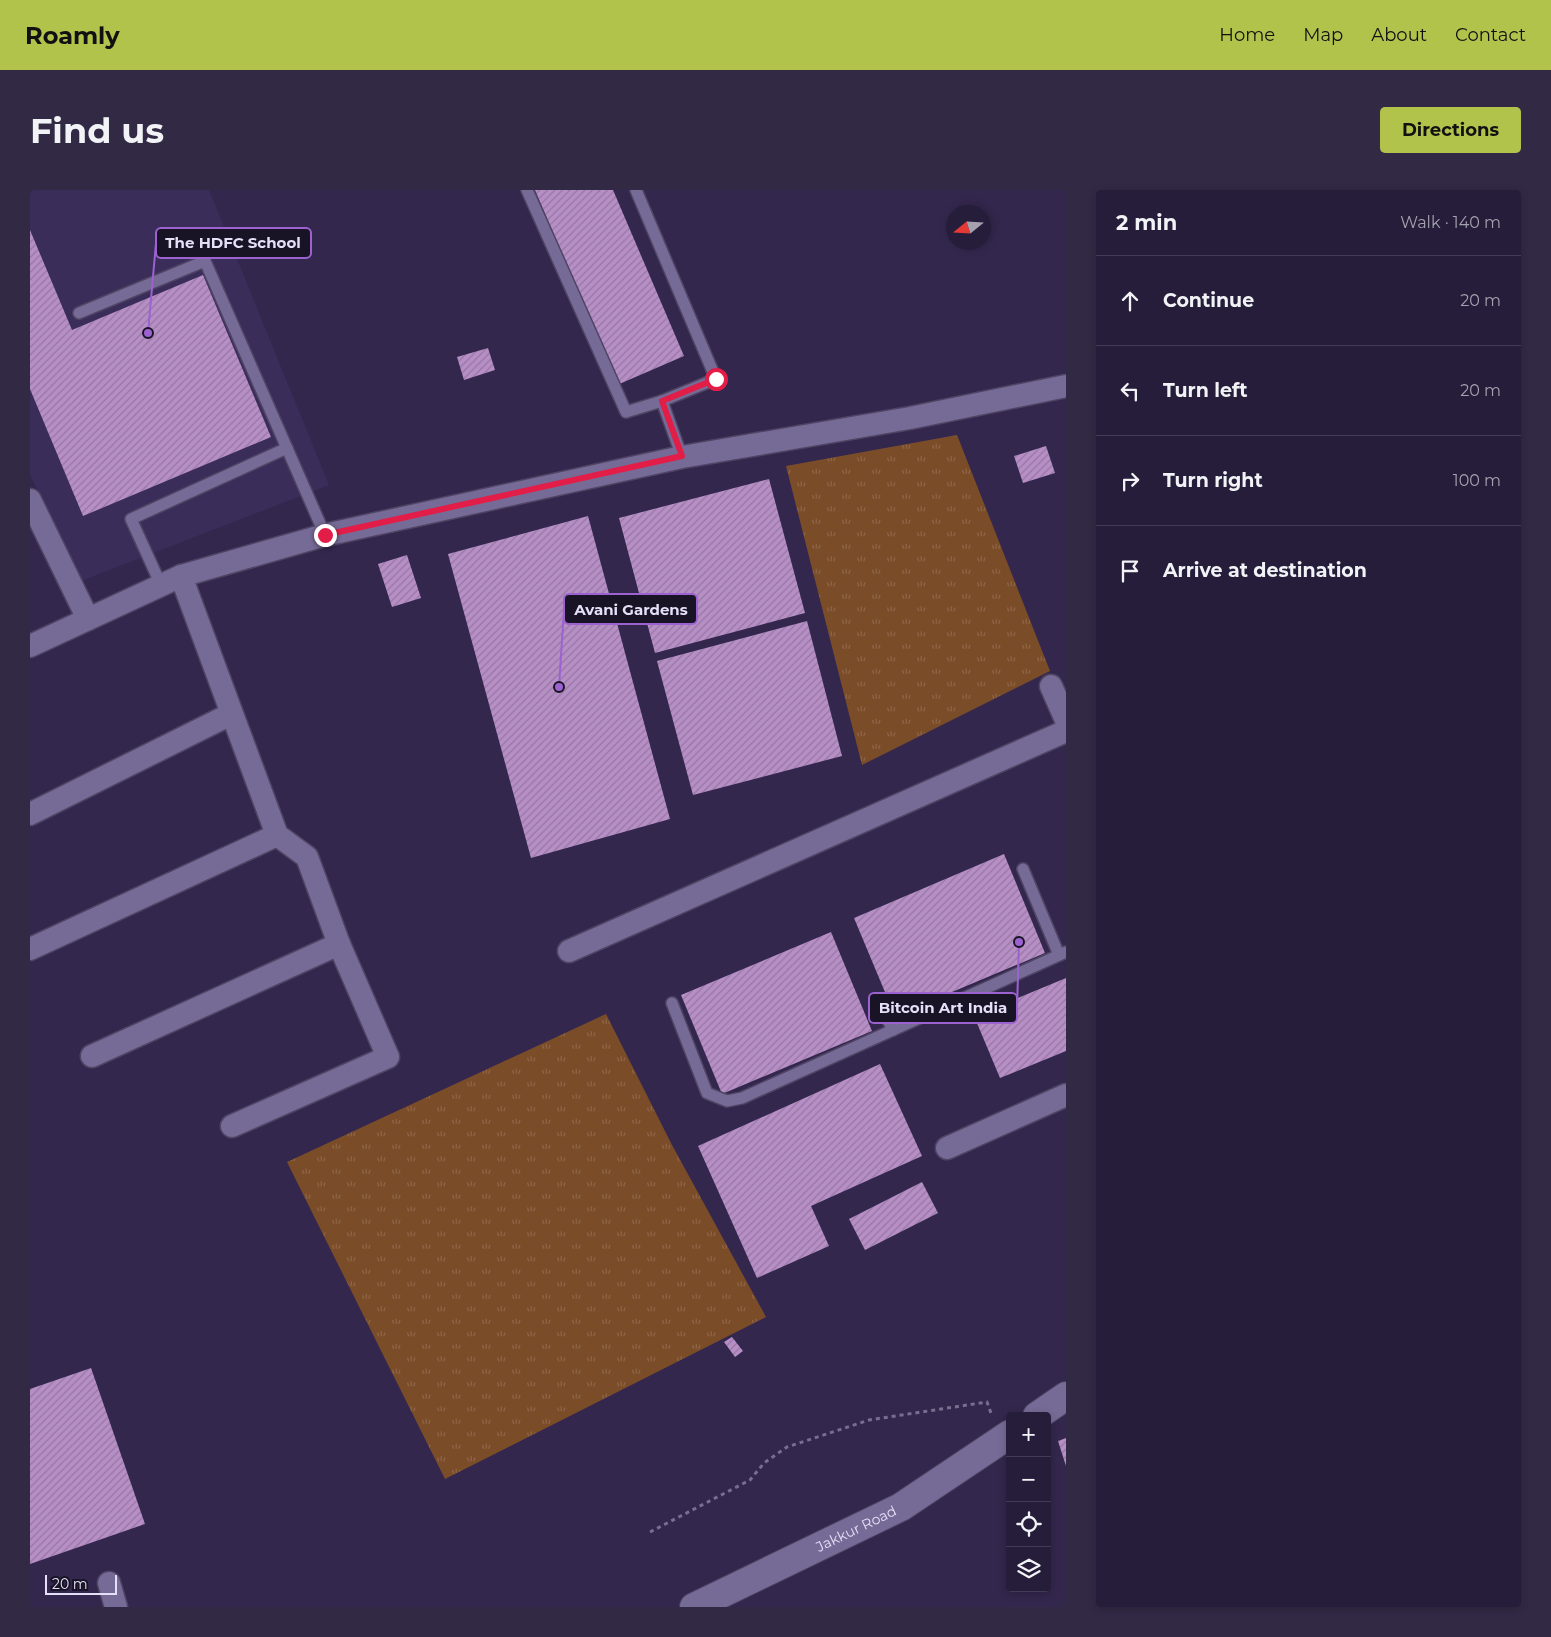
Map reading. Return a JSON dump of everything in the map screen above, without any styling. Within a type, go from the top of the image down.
[{"type":"street","points":[[30,646],[171,580],[325,535],[682,456],[910,418],[1066,386]]},
{"type":"street","points":[[33,512],[88,619]]},
{"type":"street","points":[[171,580],[231,714],[277,835],[308,857],[339,944],[388,1057],[232,1126]]},
{"type":"street","points":[[1051,686],[1066,720]]},
{"type":"street","points":[[30,814],[231,714]]},
{"type":"street","points":[[569,951],[1066,731]]},
{"type":"street","points":[[30,949],[277,835]]},
{"type":"street","points":[[92,1056],[339,944]]},
{"type":"street","points":[[947,1148],[1066,1095]]},
{"type":"street","points":[[1042,1412],[1066,1396]]},
{"type":"street","name":"Jakkur Road","points":[[694,1607],[901,1508],[1005,1437]]},
{"type":"street","points":[[109,1583],[116,1607]]},
{"type":"lane","points":[[527,190],[626,412],[662,401],[716,379],[636,190]]},
{"type":"lane","points":[[79,313],[205,261],[325,535]]},
{"type":"lane","points":[[662,401],[682,456]]},
{"type":"lane","points":[[171,580],[132,519],[287,448]]},
{"type":"lane","points":[[672,1003],[707,1093],[727,1101],[742,1098],[1062,953],[1023,869]]},
{"type":"lane","points":[[880,1005],[893,1030]]},
{"type":"path","points":[[650,1532],[750,1480],[764,1463],[787,1447],[869,1420],[987,1402],[1005,1437]]},
{"type":"shaded area","points":[[30,190],[209,190],[329,485],[81,581],[30,475]]},
{"type":"green space","points":[[957,435],[1050,671],[862,765],[786,466]]},
{"type":"green space","points":[[606,1014],[672,1145],[766,1317],[445,1479],[287,1162]]},
{"type":"building","points":[[535,190],[613,190],[684,356],[617,385]]},
{"type":"building","points":[[30,230],[72,330],[203,275],[271,437],[83,516],[30,389]]},
{"type":"building","points":[[488,348],[495,370],[464,380],[457,357]]},
{"type":"building","points":[[1046,446],[1055,473],[1023,483],[1014,456]]},
{"type":"building","points":[[769,479],[805,613],[655,653],[619,518]]},
{"type":"building","points":[[588,516],[670,819],[531,858],[448,554]]},
{"type":"building","points":[[407,555],[421,598],[392,607],[378,564]]},
{"type":"building","points":[[807,621],[842,756],[693,795],[657,661]]},
{"type":"building","points":[[1004,854],[1045,953],[895,1016],[854,918]]},
{"type":"building","points":[[831,932],[872,1031],[722,1094],[681,995]]},
{"type":"building","points":[[1066,978],[1066,1051],[1000,1078],[974,1016]]},
{"type":"building","points":[[880,1064],[922,1156],[811,1206],[829,1246],[757,1278],[698,1146]]},
{"type":"building","points":[[922,1182],[938,1213],[865,1250],[849,1219]]},
{"type":"building","points":[[732,1337],[743,1351],[735,1357],[724,1342]]},
{"type":"building","points":[[91,1368],[145,1524],[30,1564],[30,1389]]},
{"type":"building","points":[[1066,1438],[1066,1466],[1058,1441]]},
{"type":"place","name":"The HDFC School","points":[[148,333]]},
{"type":"place","name":"Avani Gardens","points":[[559,687]]},
{"type":"place","name":"Bitcoin Art India","points":[[1019,942]]},
{"type":"route","points":[[325,535],[682,456],[662,401],[716,379]]}]
